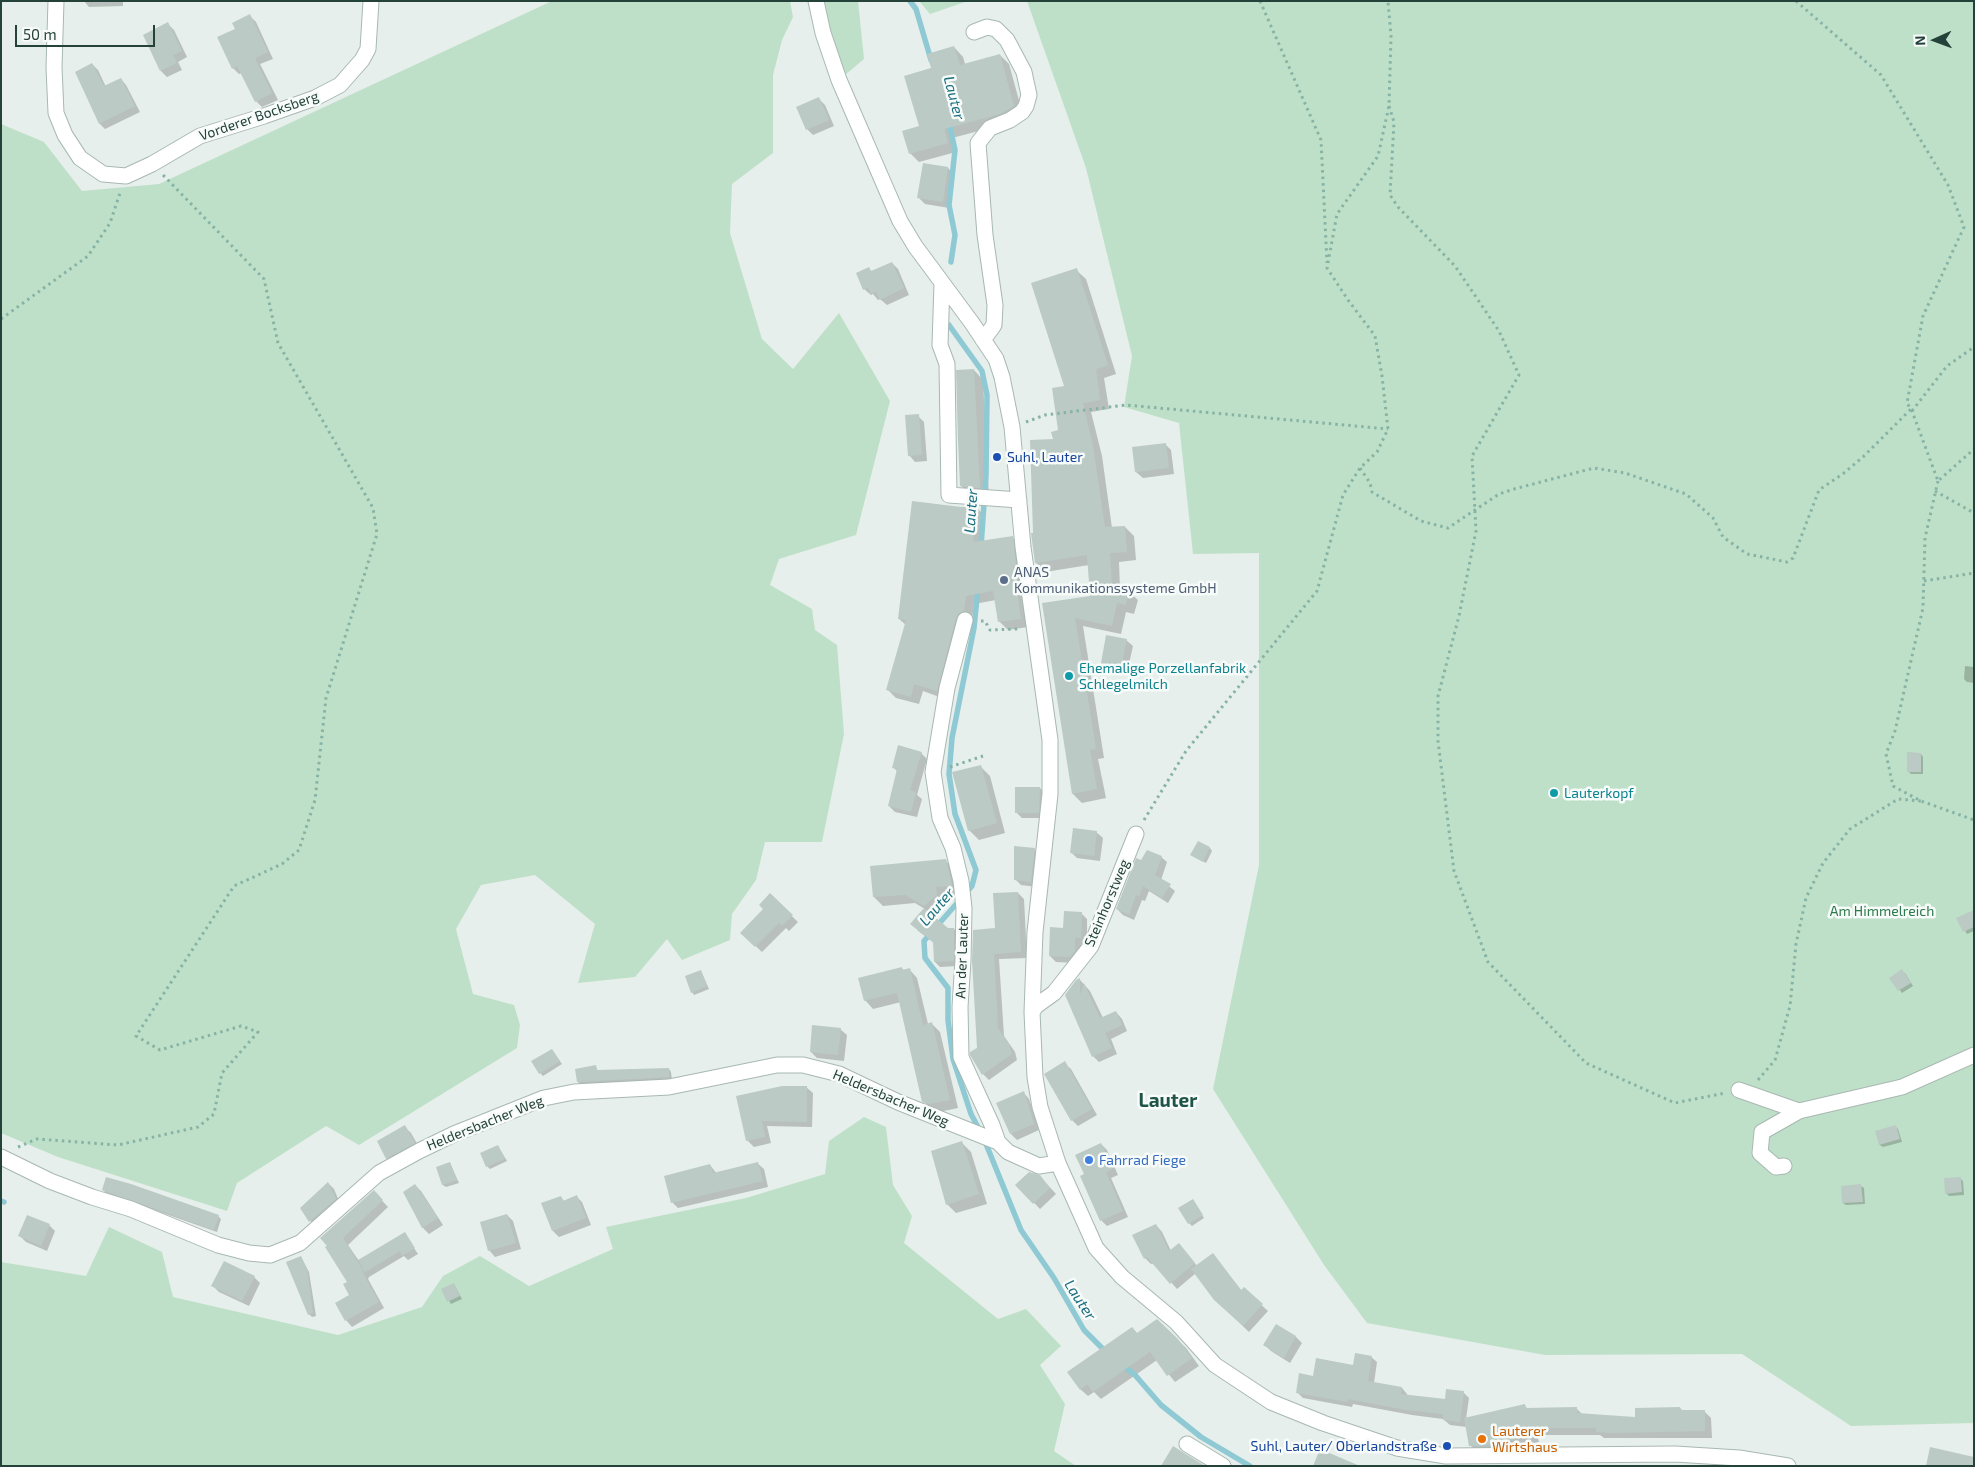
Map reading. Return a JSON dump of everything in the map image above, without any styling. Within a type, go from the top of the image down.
[{"type":"street","points":[[56,1],[54,68],[56,113],[65,135],[80,158],[103,174],[126,176]]},
{"type":"street","name":"Vorderer Bocksberg","points":[[126,176],[152,164],[200,136],[315,98],[340,85],[362,60],[368,49],[372,1]]},
{"type":"street","points":[[816,1],[823,33],[839,80],[900,221],[983,340],[996,360],[1002,377],[1012,427],[1033,628],[1050,740],[1050,794],[1035,932],[1032,1012],[1035,1077],[1040,1107],[1058,1163],[1096,1248],[1122,1277],[1176,1322],[1215,1365],[1271,1402],[1322,1423],[1397,1448],[1446,1456],[1529,1461],[1675,1454],[1739,1458],[1788,1466]]},
{"type":"street","points":[[974,32],[986,27],[996,29],[1007,40],[1024,72],[1029,95],[1022,112],[1010,120],[990,128],[978,144],[985,235],[995,305],[994,325],[983,340]]},
{"type":"street","points":[[942,283],[940,344],[947,364],[949,495],[1019,500]]},
{"type":"street","name":"An der Lauter","points":[[965,620],[947,688],[933,772],[940,818],[953,848],[961,881],[964,908],[960,1057],[998,1142]]},
{"type":"street","name":"Steinhorstweg","points":[[1032,1012],[1036,1006],[1054,993],[1091,946],[1136,834]]},
{"type":"street","points":[[1784,1166],[1776,1167],[1760,1153],[1762,1132],[1799,1111],[1902,1087],[1974,1055]]},
{"type":"street","name":"Heldersbacher Weg","points":[[6,1153],[50,1181],[131,1209],[218,1245],[249,1254],[270,1255],[300,1243],[379,1173],[419,1150],[535,1101],[574,1092],[669,1087],[777,1065],[803,1066],[839,1074],[898,1102],[998,1142],[1008,1152],[1039,1166],[1058,1163]]},
{"type":"street","points":[[1740,1090],[1799,1111]]},
{"type":"street","points":[[1187,1444],[1223,1466]]},
{"type":"path","points":[[1136,834],[1186,751],[1317,591],[1343,495],[1360,468],[1377,452],[1388,429],[1382,376],[1374,336],[1327,268],[1321,140],[1260,1]]},
{"type":"path","points":[[1327,268],[1337,214],[1378,156],[1389,106],[1391,36],[1388,1]]},
{"type":"path","points":[[1796,1],[1881,75],[1948,185],[1964,227],[1922,316],[1907,404],[1912,410],[1938,481]]},
{"type":"path","points":[[1389,106],[1394,122],[1390,195],[1398,207],[1455,266],[1500,331],[1519,375],[1472,456],[1476,531],[1459,616],[1438,696],[1438,741],[1454,872],[1488,962],[1586,1063],[1675,1102],[1740,1090],[1758,1081],[1775,1060],[1790,1006],[1796,944],[1806,898],[1823,863],[1850,829],[1898,799],[1921,801]]},
{"type":"path","points":[[6,1153],[37,1139],[118,1145],[198,1127],[214,1114],[222,1074],[258,1032],[241,1026],[160,1050],[136,1036],[234,886],[282,864],[300,850],[314,800],[326,698],[377,534],[373,508],[278,343],[264,279],[152,164]]},
{"type":"path","points":[[1,319],[88,256],[110,223],[126,176]]},
{"type":"path","points":[[1360,468],[1370,483],[1372,492],[1421,521],[1448,528],[1499,494],[1594,468],[1625,473],[1686,494],[1713,518],[1723,537],[1746,554],[1787,562],[1793,558],[1819,490],[1844,473],[1864,456],[1912,410],[1947,366],[1974,347]]},
{"type":"path","points":[[1012,427],[1045,415],[1126,405],[1388,429]]},
{"type":"path","points":[[1974,449],[1938,481],[1935,491],[1925,538],[1923,608],[1895,731],[1886,754],[1894,786],[1921,801],[1974,820]]},
{"type":"path","points":[[1935,491],[1974,513]]},
{"type":"path","points":[[1924,581],[1974,573]]},
{"type":"path","points":[[985,621],[990,630],[1033,628]]},
{"type":"path","points":[[962,764],[983,756]]},
{"type":"green space","points":[[552,1],[790,1],[793,17],[782,40],[773,75],[773,153],[732,184],[730,233],[762,339],[793,369],[839,313],[890,401],[856,535],[779,559],[770,585],[812,609],[815,630],[837,645],[844,734],[822,842],[765,842],[756,880],[732,914],[730,940],[682,960],[667,939],[635,977],[578,983],[595,924],[535,875],[481,885],[456,929],[473,994],[514,1005],[520,1025],[517,1048],[359,1145],[326,1126],[237,1183],[227,1211],[58,1157],[1,1133],[1,124],[44,142],[82,191],[159,184]]},
{"type":"green space","points":[[816,1],[858,1],[864,59],[839,80]]},
{"type":"green space","points":[[919,1],[968,1],[930,14]]},
{"type":"green space","name":"Am Himmelreich","points":[[1027,1],[1974,1],[1974,1423],[1851,1426],[1742,1354],[1545,1355],[1367,1323],[1324,1265],[1213,1089],[1259,865],[1259,553],[1193,554],[1179,423],[1124,407],[1132,356],[1086,168]]},
{"type":"green space","points":[[864,1117],[886,1127],[893,1185],[912,1216],[904,1243],[998,1319],[1026,1309],[1061,1346],[1040,1365],[1065,1404],[1054,1451],[1076,1466],[1,1466],[1,1262],[86,1276],[109,1227],[162,1252],[173,1297],[338,1335],[422,1307],[443,1276],[480,1256],[529,1286],[613,1249],[606,1227],[746,1198],[825,1174],[829,1141]]},
{"type":"building","points":[[250,14],[268,52],[255,58],[272,93],[255,102],[237,66],[232,69],[217,37],[235,29],[232,23]]},
{"type":"building","points":[[168,22],[182,51],[173,55],[177,63],[160,71],[143,35]]},
{"type":"building","points":[[954,46],[960,65],[1000,54],[1014,106],[1000,114],[944,129],[948,143],[909,154],[902,131],[919,126],[904,76],[931,68],[927,54]]},
{"type":"building","points":[[92,63],[104,86],[121,78],[135,106],[99,124],[75,72]]},
{"type":"building","points":[[819,97],[829,120],[806,130],[796,107]]},
{"type":"building","points":[[923,163],[948,167],[943,202],[917,198]]},
{"type":"building","points":[[892,262],[904,288],[880,300],[876,292],[871,294],[868,287],[863,290],[856,273],[869,267],[871,271]]},
{"type":"building","points":[[1077,268],[1108,365],[1096,369],[1100,400],[1083,403],[1093,446],[1105,527],[1125,526],[1127,552],[1110,553],[1112,586],[1129,590],[1126,605],[1117,603],[1112,626],[1075,618],[1096,749],[1090,750],[1097,789],[1072,794],[1042,603],[1090,596],[1087,555],[1035,563],[1031,533],[1033,533],[1030,440],[1053,439],[1051,432],[1058,430],[1052,388],[1064,386],[1031,283]]},
{"type":"building","points":[[974,369],[980,488],[960,486],[956,370]]},
{"type":"building","points":[[919,414],[922,455],[908,456],[905,415]]},
{"type":"building","points":[[1166,443],[1169,468],[1135,472],[1132,447]]},
{"type":"building","points":[[912,501],[961,507],[978,506],[973,542],[1013,536],[1016,566],[1013,566],[1021,619],[998,622],[993,591],[966,596],[964,611],[959,613],[956,618],[937,691],[914,684],[911,697],[886,690],[906,620],[898,619]]},
{"type":"building","points":[[1106,635],[1127,639],[1121,668],[1101,663]]},
{"type":"building","points":[[898,745],[922,752],[910,790],[916,792],[911,812],[888,806],[897,769],[892,768]]},
{"type":"building","points":[[1907,752],[1921,753],[1921,772],[1907,772]]},
{"type":"building","points":[[981,765],[997,823],[968,831],[952,772]]},
{"type":"building","points":[[1015,787],[1040,787],[1039,813],[1015,813]]},
{"type":"building","points":[[1073,828],[1097,831],[1094,856],[1070,853]]},
{"type":"building","points":[[1198,841],[1210,847],[1203,862],[1190,855]]},
{"type":"building","points":[[1014,846],[1035,848],[1031,882],[1014,880]]},
{"type":"building","points":[[1147,850],[1162,856],[1155,875],[1171,884],[1162,898],[1143,886],[1139,896],[1136,895],[1129,915],[1116,909],[1136,858],[1141,860]]},
{"type":"building","points":[[946,859],[952,886],[936,887],[937,895],[924,906],[905,895],[873,897],[870,866]]},
{"type":"building","points":[[1018,892],[1021,952],[994,954],[998,1028],[1009,1044],[1012,1054],[982,1075],[970,1055],[970,1052],[977,1048],[972,961],[973,930],[995,928],[993,893]]},
{"type":"building","points":[[770,893],[793,915],[782,926],[779,923],[755,947],[740,933],[763,909],[759,905]]},
{"type":"building","points":[[924,908],[948,928],[954,928],[954,961],[934,962],[933,942],[910,924]]},
{"type":"building","points":[[1974,910],[1974,927],[1963,932],[1956,918]]},
{"type":"building","points":[[1064,911],[1082,912],[1081,938],[1075,938],[1075,951],[1070,957],[1049,956],[1050,927],[1063,928]]},
{"type":"building","points":[[902,967],[902,970],[910,968],[923,1025],[932,1022],[950,1100],[929,1104],[922,1102],[897,993],[864,1001],[858,978]]},
{"type":"building","points":[[1902,969],[1911,983],[1898,991],[1889,978]]},
{"type":"building","points":[[701,970],[707,986],[691,993],[685,976]]},
{"type":"building","points":[[1080,978],[1080,995],[1084,983],[1100,1018],[1116,1011],[1122,1025],[1105,1033],[1112,1048],[1092,1057],[1065,995],[1076,980]]},
{"type":"building","points":[[812,1025],[841,1028],[838,1055],[810,1052]]},
{"type":"building","points":[[552,1049],[560,1061],[539,1074],[531,1061]]},
{"type":"building","points":[[1065,1061],[1092,1109],[1071,1121],[1044,1074]]},
{"type":"building","points":[[596,1065],[597,1070],[669,1068],[669,1077],[577,1082],[575,1069]]},
{"type":"building","points":[[782,1086],[807,1086],[807,1122],[762,1121],[765,1137],[746,1141],[736,1096]]},
{"type":"building","points":[[1024,1091],[1034,1124],[1010,1134],[996,1103]]},
{"type":"building","points":[[405,1125],[415,1143],[386,1159],[377,1141]]},
{"type":"building","points":[[1896,1125],[1900,1139],[1879,1145],[1875,1131]]},
{"type":"building","points":[[962,1141],[979,1194],[946,1205],[931,1151]]},
{"type":"building","points":[[1101,1143],[1113,1169],[1106,1172],[1123,1211],[1100,1221],[1080,1176],[1084,1174],[1075,1155]]},
{"type":"building","points":[[498,1145],[505,1159],[486,1167],[480,1153]]},
{"type":"building","points":[[450,1162],[457,1180],[442,1185],[436,1167]]},
{"type":"building","points":[[758,1162],[763,1181],[671,1203],[664,1176],[710,1164],[713,1173]]},
{"type":"building","points":[[1029,1172],[1040,1175],[1050,1188],[1033,1204],[1015,1185]]},
{"type":"building","points":[[106,1177],[219,1215],[214,1230],[102,1190]]},
{"type":"building","points":[[1961,1177],[1962,1192],[1945,1194],[1944,1178]]},
{"type":"building","points":[[328,1182],[336,1199],[309,1222],[300,1208]]},
{"type":"building","points":[[415,1184],[438,1218],[422,1228],[403,1192]]},
{"type":"building","points":[[1861,1184],[1863,1202],[1842,1203],[1841,1186]]},
{"type":"building","points":[[374,1190],[383,1200],[343,1238],[364,1272],[379,1302],[345,1321],[335,1303],[349,1295],[343,1284],[347,1282],[325,1247],[327,1246],[320,1238]]},
{"type":"building","points":[[577,1195],[586,1218],[552,1231],[541,1203],[561,1196],[563,1201]]},
{"type":"building","points":[[1193,1199],[1203,1215],[1188,1224],[1178,1208]]},
{"type":"building","points":[[507,1214],[516,1243],[488,1251],[480,1222]]},
{"type":"building","points":[[27,1215],[50,1224],[41,1246],[18,1236]]},
{"type":"building","points":[[1156,1224],[1169,1251],[1179,1243],[1195,1263],[1170,1284],[1147,1257],[1144,1259],[1132,1235]]},
{"type":"building","points":[[405,1232],[415,1248],[402,1256],[400,1251],[365,1272],[358,1260]]},
{"type":"building","points":[[1213,1253],[1241,1290],[1244,1287],[1263,1304],[1243,1326],[1214,1300],[1191,1269]]},
{"type":"building","points":[[301,1256],[307,1269],[313,1313],[308,1315],[286,1262]]},
{"type":"building","points":[[224,1261],[255,1276],[242,1301],[211,1286]]},
{"type":"building","points":[[454,1283],[460,1296],[447,1302],[441,1289]]},
{"type":"building","points":[[1157,1319],[1178,1339],[1192,1358],[1167,1376],[1150,1352],[1093,1392],[1087,1384],[1080,1390],[1067,1372],[1132,1327],[1137,1333]]},
{"type":"building","points":[[1276,1324],[1296,1336],[1284,1358],[1263,1345]]},
{"type":"building","points":[[1355,1353],[1372,1356],[1368,1381],[1402,1387],[1401,1394],[1445,1399],[1446,1389],[1464,1391],[1460,1422],[1443,1420],[1443,1414],[1406,1410],[1348,1399],[1347,1402],[1296,1393],[1299,1373],[1313,1376],[1316,1358],[1353,1365]]},
{"type":"building","points":[[1525,1404],[1526,1408],[1577,1407],[1577,1413],[1635,1417],[1635,1408],[1680,1407],[1681,1410],[1705,1410],[1705,1431],[1612,1433],[1596,1432],[1596,1428],[1531,1428],[1532,1435],[1483,1446],[1469,1446],[1464,1418]]},
{"type":"building","points":[[1173,1446],[1205,1466],[1161,1466]]},
{"type":"building","points":[[1930,1447],[1974,1457],[1974,1466],[1926,1466]]},
{"type":"building","points":[[1320,1449],[1360,1466],[1313,1466]]},
{"type":"waterway","name":"Lauter","points":[[910,1],[916,9],[931,60]]},
{"type":"waterway","name":"Lauter","points":[[949,122],[955,150],[949,205],[955,235],[951,262]]},
{"type":"waterway","name":"Lauter","points":[[949,325],[982,371],[987,395],[986,475],[981,547]]},
{"type":"waterway","name":"Lauter","points":[[937,926],[972,886],[976,870],[955,814],[949,774],[952,738],[974,628],[978,588]]},
{"type":"waterway","name":"Lauter","points":[[931,933],[924,941],[925,958],[948,988],[948,1020],[953,1059],[971,1114],[980,1131]]},
{"type":"waterway","name":"Lauter","points":[[984,1139],[1021,1230],[1054,1278],[1084,1330],[1106,1352]]},
{"type":"waterway","name":"Lauter","points":[[1121,1364],[1135,1375],[1161,1405],[1201,1437],[1250,1466]]},
{"type":"place","name":"Suhl, Lauter","points":[[997,457]]},
{"type":"place","name":"ANAS Kommunikationssysteme GmbH","points":[[1004,580]]},
{"type":"place","name":"Ehemalige Porzellanfabrik Schlegelmilch","points":[[1069,676]]},
{"type":"place","name":"Lauterkopf","points":[[1554,793]]},
{"type":"place","name":"Fahrrad Fiege","points":[[1089,1160]]},
{"type":"place","name":"Lauterer Wirtshaus","points":[[1482,1439]]},
{"type":"place","name":"Suhl, Lauter/ Oberlandstraße","points":[[1447,1446]]},
{"type":"district","name":"Lauter","points":[[1168,1101]]}]
